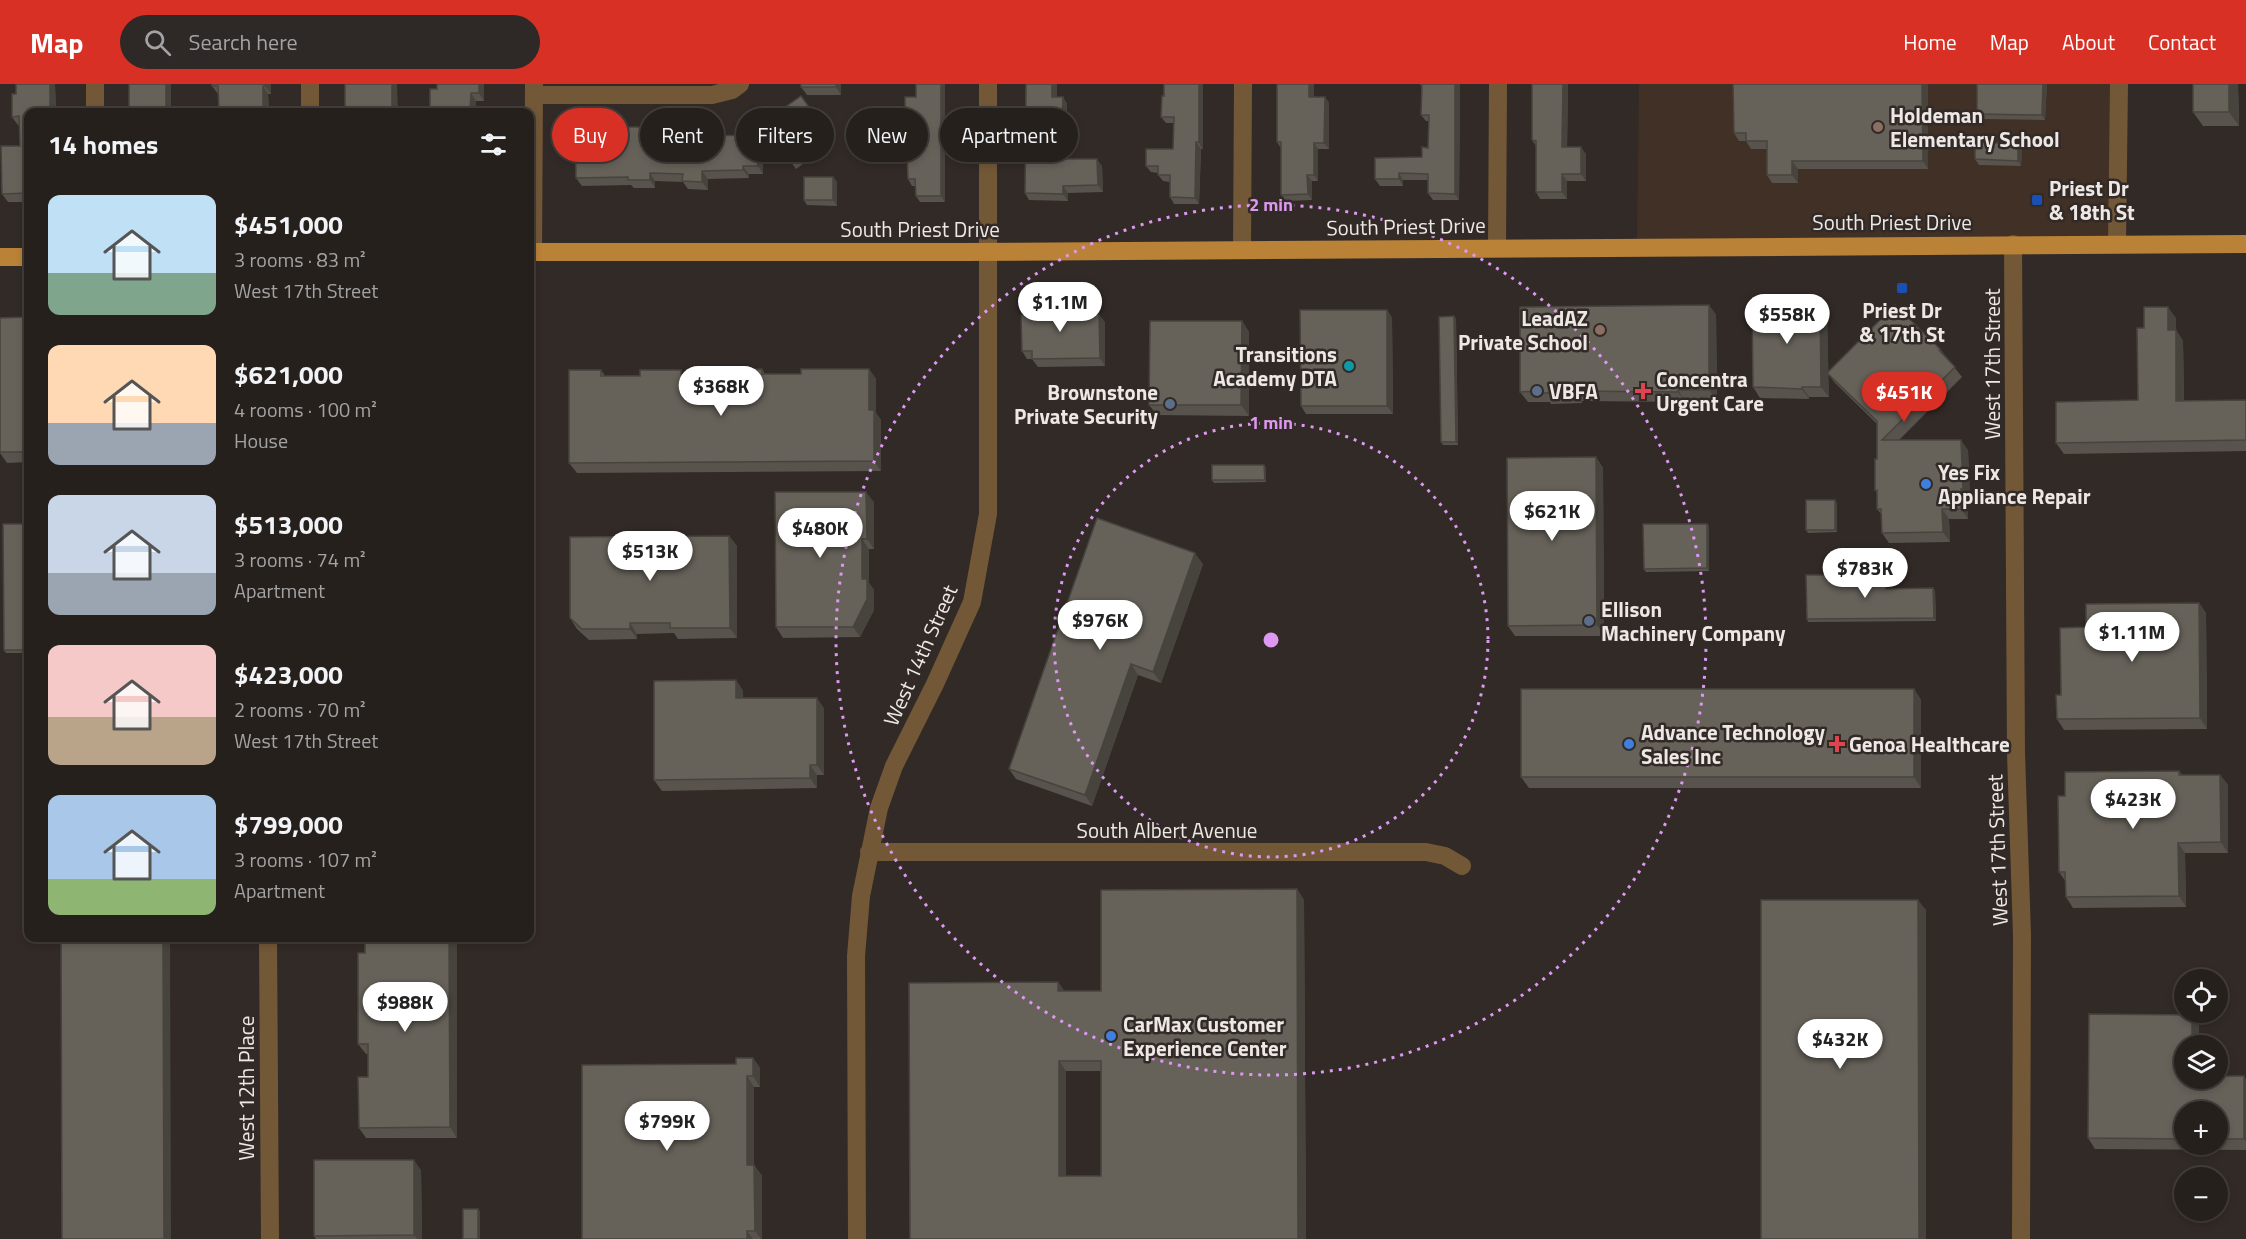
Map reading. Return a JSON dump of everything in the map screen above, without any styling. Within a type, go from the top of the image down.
[{"type":"main road","name":"South Priest Drive","points":[[534,252],[2246,244]]},
{"type":"main road","points":[[0,257],[24,257]]},
{"type":"street","points":[[95,84],[95,108]]},
{"type":"street","points":[[310,84],[310,108]]},
{"type":"street","points":[[534,108],[534,89],[712,95],[732,90],[740,84]]},
{"type":"street","name":"West 14th Street","points":[[857,1239],[856,956],[861,896],[879,808],[894,765],[935,684],[972,602],[988,514],[990,459],[988,84]]},
{"type":"street","points":[[1242,250],[1243,84]]},
{"type":"street","points":[[1497,248],[1498,84]]},
{"type":"street","points":[[2118,244],[2119,84]]},
{"type":"street","name":"West 17th Street","points":[[2013,244],[2016,753],[2022,935],[2021,1239]]},
{"type":"street","name":"South Albert Avenue","points":[[869,852],[1426,852],[1445,856],[1462,866]]},
{"type":"street","name":"West 12th Place","points":[[268,942],[270,1239]]},
{"type":"shaded area","name":"Holdeman Elementary School","points":[[1639,84],[2119,84],[2117,244],[1637,247]]},
{"type":"building","points":[[16,84],[50,84],[50,108],[24,108],[24,193],[2,194],[1,146],[20,146],[19,116],[12,117],[12,94],[16,94]]},
{"type":"building","points":[[129,84],[166,84],[166,108],[129,108]]},
{"type":"building","points":[[212,84],[265,84],[263,86],[263,108],[219,108],[218,86],[212,86]]},
{"type":"building","points":[[345,84],[392,84],[392,108],[345,108]]},
{"type":"building","points":[[437,84],[479,84],[479,93],[471,93],[470,108],[430,108],[430,89],[437,89]]},
{"type":"building","points":[[801,84],[836,84],[836,87],[801,87]]},
{"type":"building","points":[[916,84],[941,84],[941,196],[916,196],[915,179],[908,179],[907,162],[928,162],[928,108],[905,108],[905,97],[916,97]]},
{"type":"building","points":[[1026,84],[1052,84],[1052,97],[1063,97],[1063,108],[1026,108]]},
{"type":"building","points":[[1164,84],[1199,84],[1199,142],[1196,142],[1195,198],[1170,197],[1170,175],[1158,175],[1158,166],[1146,166],[1146,149],[1173,149],[1174,117],[1161,117]]},
{"type":"building","points":[[1277,84],[1309,84],[1309,97],[1325,97],[1324,143],[1314,143],[1314,175],[1307,175],[1308,194],[1281,195],[1281,142],[1277,142]]},
{"type":"building","points":[[1422,84],[1455,84],[1455,194],[1428,193],[1428,174],[1399,173],[1399,179],[1375,179],[1375,158],[1422,157],[1422,147],[1428,148],[1429,115],[1421,115]]},
{"type":"building","points":[[1532,84],[1563,84],[1562,147],[1581,147],[1581,174],[1562,174],[1562,192],[1536,192],[1536,141],[1532,140]]},
{"type":"building","points":[[1733,84],[1922,84],[1923,161],[1792,161],[1792,175],[1767,175],[1767,141],[1746,141],[1746,133],[1734,133]]},
{"type":"building","points":[[1977,84],[2043,84],[2042,115],[1977,114]]},
{"type":"building","points":[[2193,84],[2229,84],[2229,112],[2193,112]]},
{"type":"building","points":[[801,96],[810,108],[784,108]]},
{"type":"building","points":[[628,127],[640,127],[640,162],[724,162],[724,136],[736,135],[736,162],[758,162],[758,166],[743,166],[743,170],[702,171],[702,182],[682,181],[683,174],[650,173],[650,180],[628,180],[628,177],[576,178],[576,162],[628,162]]},
{"type":"building","points":[[1975,142],[2018,144],[2018,161],[1975,159]]},
{"type":"building","points":[[1078,159],[1097,159],[1098,185],[1063,186],[1063,194],[1025,193],[1025,162],[1078,162]]},
{"type":"building","points":[[804,177],[833,177],[833,200],[804,200]]},
{"type":"building","points":[[1820,302],[1821,387],[1802,387],[1802,389],[1753,387],[1752,303]]},
{"type":"building","points":[[1033,303],[1071,303],[1071,314],[1099,314],[1100,358],[1032,359],[1032,351],[1022,351],[1021,315],[1033,315]]},
{"type":"building","points":[[1709,305],[1709,390],[1520,392],[1520,307]]},
{"type":"building","points":[[1895,305],[1955,367],[1882,440],[1961,440],[1963,489],[1961,489],[1961,509],[1942,509],[1943,532],[1882,533],[1881,509],[1877,509],[1877,490],[1875,490],[1877,421],[1827,373]]},
{"type":"building","points":[[2144,307],[2168,307],[2168,330],[2176,330],[2176,401],[2246,400],[2246,440],[2056,443],[2056,402],[2138,400],[2137,328],[2144,328]]},
{"type":"building","name":"Transitions Academy DTA","points":[[1300,310],[1387,310],[1387,406],[1301,406]]},
{"type":"building","points":[[1454,316],[1456,442],[1441,442],[1439,317]]},
{"type":"building","points":[[24,317],[24,452],[0,452],[0,318]]},
{"type":"building","points":[[1150,321],[1242,321],[1241,405],[1149,405]]},
{"type":"building","points":[[762,369],[762,374],[801,374],[801,369],[869,369],[869,410],[874,410],[874,461],[569,463],[569,370],[601,370],[601,376],[640,376],[640,370],[681,370],[681,375],[720,375],[720,370]]},
{"type":"building","points":[[1596,457],[1597,625],[1508,626],[1507,458]]},
{"type":"building","points":[[1212,465],[1264,465],[1265,480],[1212,480]]},
{"type":"building","points":[[775,492],[866,492],[867,539],[862,539],[862,579],[867,579],[867,599],[853,627],[776,627]]},
{"type":"building","points":[[1806,500],[1835,500],[1835,530],[1806,530]]},
{"type":"building","points":[[1097,518],[1195,553],[1153,672],[1131,664],[1085,795],[1009,769]]},
{"type":"building","points":[[3,524],[24,524],[24,650],[4,650]]},
{"type":"building","points":[[1643,524],[1707,524],[1707,568],[1644,569]]},
{"type":"building","points":[[729,536],[730,628],[670,628],[670,623],[630,623],[630,629],[582,629],[570,618],[570,537]]},
{"type":"building","points":[[1806,575],[1886,575],[1886,589],[1933,588],[1934,618],[1807,619]]},
{"type":"building","points":[[2199,603],[2200,718],[2057,719],[2056,695],[2061,695],[2060,628],[2086,627],[2086,604]]},
{"type":"building","points":[[736,680],[736,698],[817,698],[817,765],[810,765],[810,778],[654,780],[654,681]]},
{"type":"building","points":[[1521,689],[1914,689],[1914,777],[1521,777]]},
{"type":"building","points":[[2179,771],[2179,775],[2220,775],[2221,842],[2178,843],[2179,896],[2066,897],[2065,872],[2059,872],[2058,796],[2065,796],[2065,772]]},
{"type":"building","name":"CarMax Customer Experience Center","points":[[1297,889],[1298,1239],[910,1239],[909,983],[1058,982],[1058,991],[1101,991],[1101,890]],"holes":[[[1059,1061],[1101,1061],[1101,1176],[1059,1176]]]},
{"type":"building","points":[[1761,900],[1918,900],[1919,1239],[1761,1239]]},
{"type":"building","points":[[61,942],[163,942],[164,1239],[62,1239]]},
{"type":"building","points":[[365,942],[449,942],[450,1127],[359,1128],[358,1077],[368,1077],[368,1044],[358,1044],[358,953],[365,953]]},
{"type":"building","points":[[2089,1014],[2174,1015],[2174,1023],[2192,1023],[2192,1035],[2174,1035],[2174,1089],[2228,1089],[2228,1076],[2244,1076],[2244,1139],[2228,1139],[2228,1101],[2174,1101],[2174,1139],[2088,1138]]},
{"type":"building","points":[[736,1058],[753,1058],[753,1076],[747,1076],[747,1165],[754,1165],[755,1231],[747,1231],[747,1239],[582,1239],[582,1065],[736,1064]]},
{"type":"building","points":[[314,1160],[414,1160],[414,1235],[314,1236]]},
{"type":"building","points":[[463,1209],[478,1209],[478,1239],[463,1239]]},
{"type":"place","name":"Holdeman Elementary School","points":[[1878,127]]},
{"type":"place","name":"Priest Dr & 18th St","points":[[2037,200]]},
{"type":"place","name":"Priest Dr & 17th St","points":[[1902,288]]},
{"type":"place","name":"LeadAZ Private School","points":[[1600,330]]},
{"type":"place","name":"Transitions Academy DTA","points":[[1349,366]]},
{"type":"place","name":"VBFA","points":[[1537,391]]},
{"type":"place","name":"Concentra Urgent Care","points":[[1643,391]]},
{"type":"place","name":"Brownstone Private Security","points":[[1170,404]]},
{"type":"place","name":"Yes Fix Appliance Repair","points":[[1926,484]]},
{"type":"place","name":"Ellison Machinery Company","points":[[1589,621]]},
{"type":"place","name":"Advance Technology Sales Inc","points":[[1629,744]]},
{"type":"place","name":"Genoa Healthcare","points":[[1837,744]]},
{"type":"place","name":"CarMax Customer Experience Center","points":[[1111,1036]]}]
